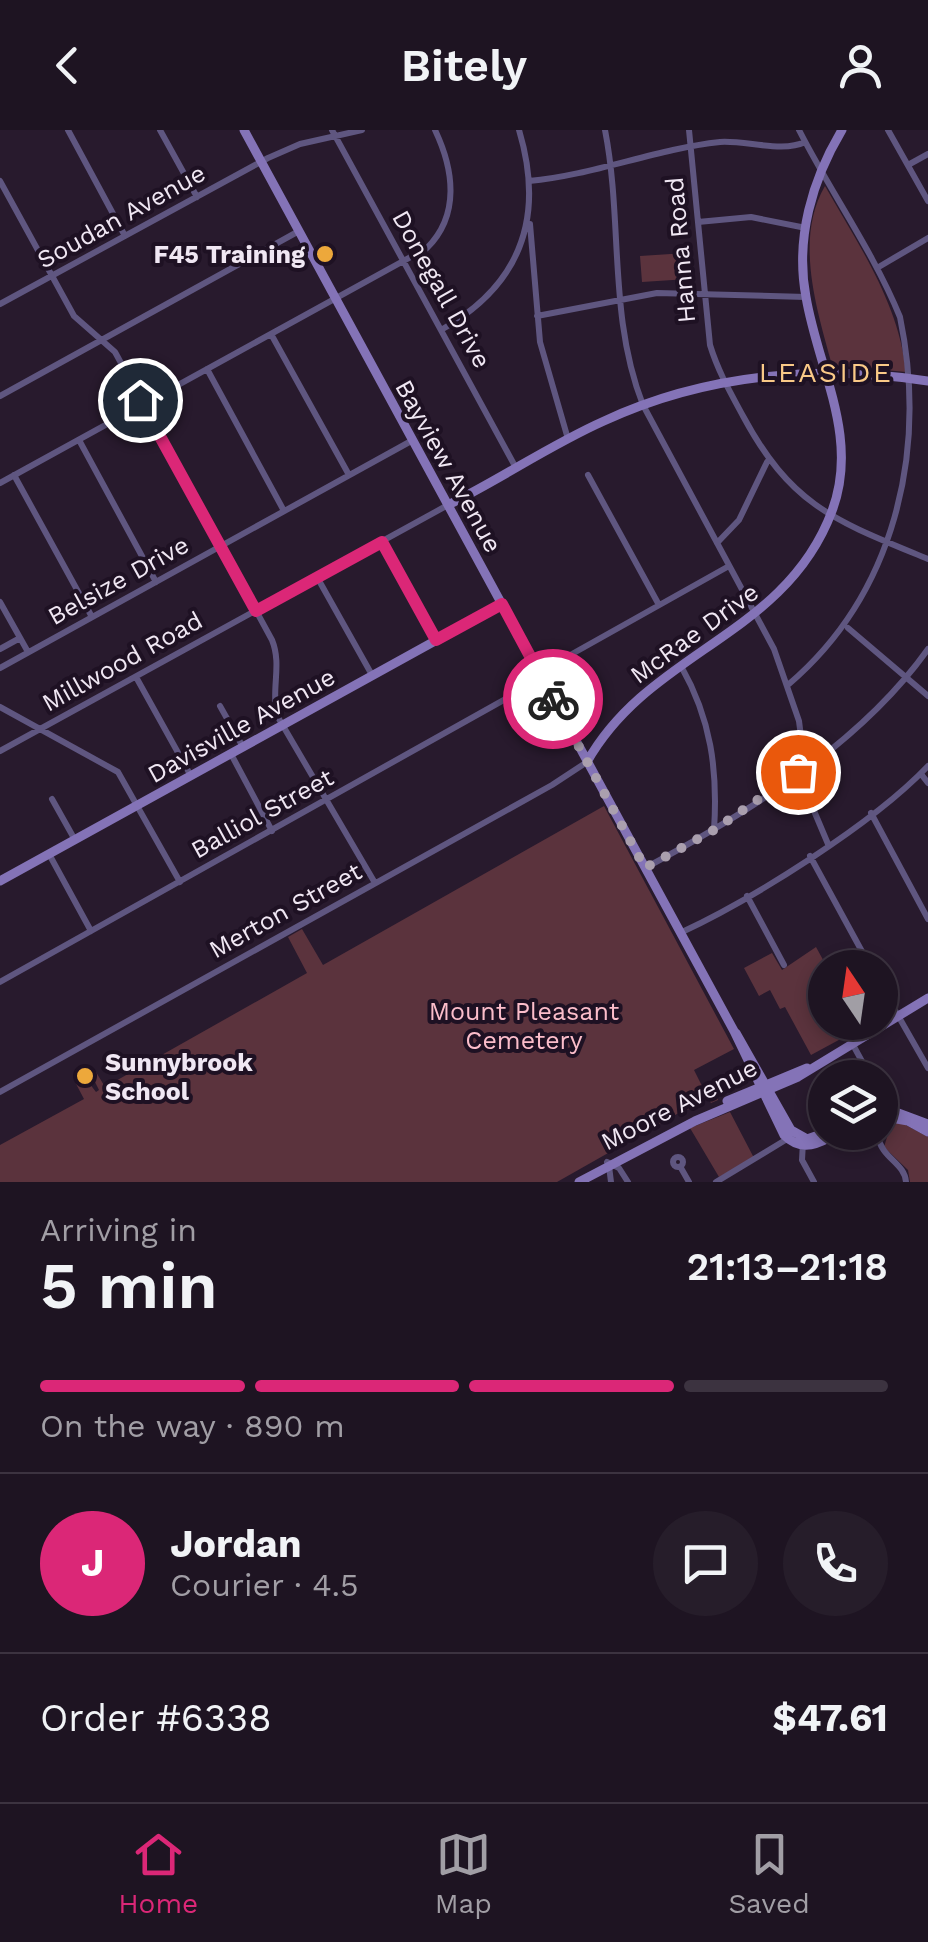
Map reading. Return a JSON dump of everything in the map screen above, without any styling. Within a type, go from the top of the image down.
[{"type":"street","points":[[68,130],[125,236]]},
{"type":"street","points":[[160,130],[196,197]]},
{"type":"street","name":"Bayview Avenue","points":[[244,130],[764,1088],[797,1140]]},
{"type":"street","name":"Soudan Avenue","points":[[0,304],[261,162],[334,133],[362,130]]},
{"type":"street","points":[[0,483],[336,299],[435,240],[450,209],[447,164],[435,130]]},
{"type":"street","points":[[519,130],[528,181],[537,316],[550,392],[568,440]]},
{"type":"street","points":[[605,130],[624,346],[643,405],[756,614],[789,684],[809,799],[828,844]]},
{"type":"street","name":"Hanna Road","points":[[690,130],[710,345],[724,383],[767,462],[801,496],[830,516],[928,559]]},
{"type":"street","points":[[799,130],[877,268],[901,321],[916,379],[919,437]]},
{"type":"street","name":"McRae Drive","points":[[587,762],[622,714],[680,665],[756,614],[794,579],[830,516],[838,490],[842,451],[838,412],[806,297],[806,228],[820,170],[842,130]]},
{"type":"street","points":[[888,130],[928,201]]},
{"type":"street","name":"Donegall Drive","points":[[334,133],[516,468]]},
{"type":"street","points":[[528,181],[692,146],[743,141],[793,146],[805,142]]},
{"type":"street","points":[[908,166],[928,154]]},
{"type":"street","points":[[0,181],[74,316],[114,352],[256,611],[277,654],[275,704],[283,726],[375,883]]},
{"type":"street","points":[[698,222],[751,216],[806,228]]},
{"type":"street","points":[[441,330],[470,314],[496,288],[530,223]]},
{"type":"street","points":[[0,396],[298,231]]},
{"type":"street","points":[[877,268],[928,238]]},
{"type":"street","points":[[537,316],[619,298],[702,291],[806,297]]},
{"type":"street","points":[[271,334],[349,475]]},
{"type":"street","points":[[207,369],[284,510]]},
{"type":"street","name":"Millwood Road","points":[[0,751],[568,440],[643,405],[724,383],[826,372],[928,381]]},
{"type":"street","points":[[80,440],[156,582]]},
{"type":"street","name":"Belsize Drive","points":[[0,668],[413,440]]},
{"type":"street","points":[[718,543],[740,520],[767,462]]},
{"type":"street","points":[[14,475],[92,616]]},
{"type":"street","points":[[588,475],[659,605]]},
{"type":"street","points":[[789,684],[848,628],[902,530]]},
{"type":"street","points":[[382,542],[436,640]]},
{"type":"street","name":"Balliol Street","points":[[0,982],[327,800],[540,676],[547,668],[729,566]]},
{"type":"street","points":[[317,576],[372,675]]},
{"type":"street","points":[[0,602],[28,652]]},
{"type":"street","name":"Davisville Avenue","points":[[0,882],[502,604]]},
{"type":"street","points":[[848,628],[928,696]]},
{"type":"street","name":"Belsize Drive","points":[[0,649],[20,638]]},
{"type":"street","points":[[645,868],[714,830],[861,724],[928,649]]},
{"type":"street","points":[[680,665],[702,708],[713,753],[714,830]]},
{"type":"street","points":[[136,676],[191,776]]},
{"type":"street","points":[[220,706],[243,747]]},
{"type":"street","points":[[0,707],[114,768],[180,882]]},
{"type":"street","points":[[231,754],[272,831]]},
{"type":"street","name":"Merton Street","points":[[0,1092],[581,769],[587,762]]},
{"type":"street","points":[[680,932],[747,896],[828,844],[928,766]]},
{"type":"street","points":[[920,774],[928,783]]},
{"type":"street","points":[[52,799],[76,840]]},
{"type":"street","points":[[871,814],[928,919]]},
{"type":"street","points":[[50,854],[91,932]]},
{"type":"street","points":[[810,856],[861,950]]},
{"type":"street","points":[[747,896],[784,964]]},
{"type":"street","name":"Moore Avenue","points":[[898,1014],[928,998]]},
{"type":"street","points":[[898,1017],[928,1068]]},
{"type":"street","name":"Moore Avenue","points":[[571,1182],[721,1106],[807,1068],[855,1040]]},
{"type":"street","points":[[852,1042],[862,1060]]},
{"type":"street","points":[[898,1113],[928,1124]]},
{"type":"street","points":[[898,1118],[928,1132]]},
{"type":"street","points":[[716,1182],[808,1137]]},
{"type":"street","points":[[797,1140],[808,1142]]},
{"type":"street","points":[[797,1140],[814,1182]]},
{"type":"street","points":[[880,1150],[904,1172],[906,1182]]},
{"type":"street","points":[[610,1182],[608,1164],[619,1168],[628,1182]]},
{"type":"street","name":"Moore Avenue","points":[[579,1182],[608,1164]]},
{"type":"street","points":[[681,1168],[689,1182]]},
{"type":"green space","points":[[825,186],[886,298],[906,372],[832,365],[815,298],[810,251],[816,207]]},
{"type":"green space","points":[[686,253],[688,279],[642,282],[640,256]]},
{"type":"green space","name":"Mount Pleasant Cemetery","points":[[604,806],[734,1049],[694,1070],[705,1092],[714,1088],[708,1093],[717,1094],[718,1100],[711,1103],[707,1097],[696,1108],[684,1110],[557,1182],[0,1182],[0,1145],[84,1099],[74,1080],[86,1079],[96,1092],[99,1090],[91,1074],[96,1072],[105,1087],[307,973],[288,937],[302,929],[323,965]]},
{"type":"green space","points":[[808,952],[808,1040],[839,1040],[811,1055],[785,1007],[780,1009],[770,990],[759,996],[744,968],[772,953],[782,970]]},
{"type":"green space","points":[[730,1112],[754,1158],[719,1177],[690,1128]]},
{"type":"green space","points":[[898,1123],[928,1137],[928,1182],[910,1182],[908,1170],[887,1150],[898,1150]]},
{"type":"way so far","points":[[553,699],[645,868],[714,830],[798,772]]},
{"type":"place","name":"F45 Training","points":[[325,254]]},
{"type":"place","name":"Sunnybrook School","points":[[85,1076]]},
{"type":"district","name":"LEASIDE","points":[[826,372]]},
{"type":"route","points":[[140,400],[256,611],[382,542],[436,640],[502,604],[553,699]]}]
